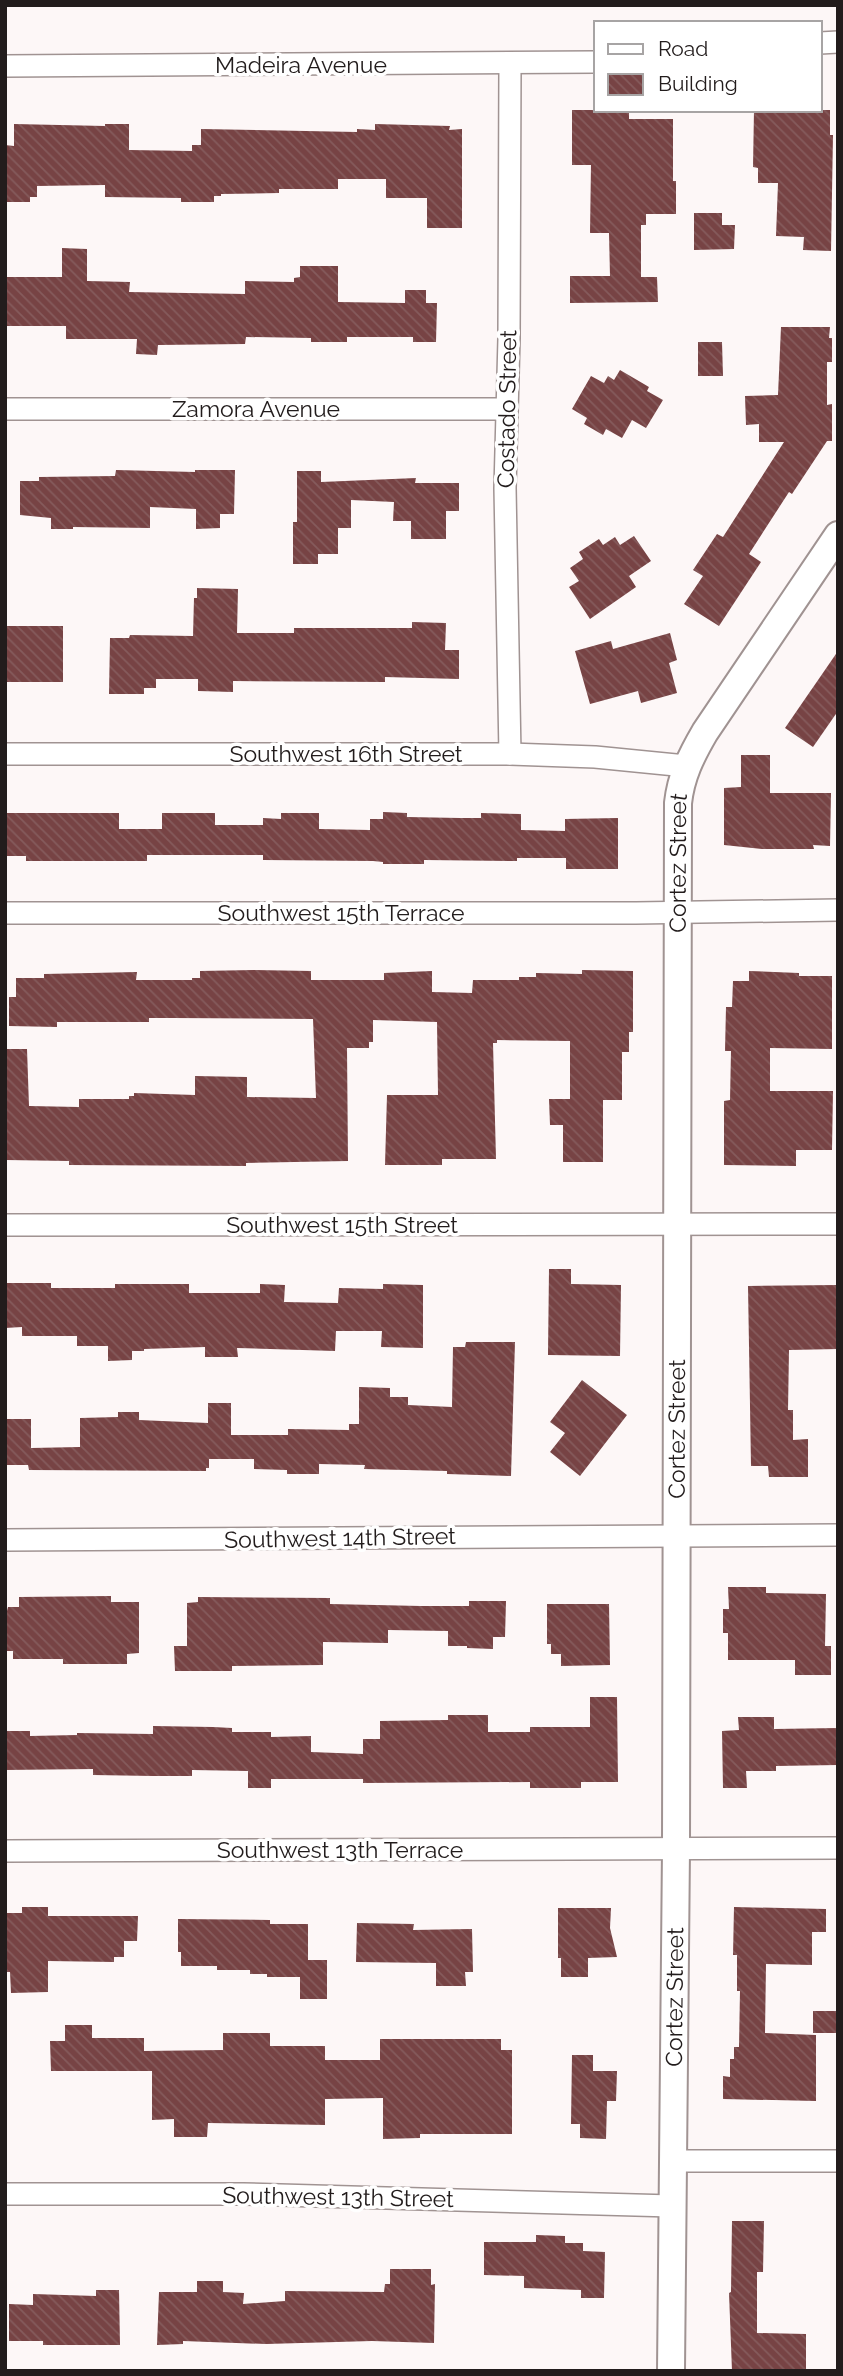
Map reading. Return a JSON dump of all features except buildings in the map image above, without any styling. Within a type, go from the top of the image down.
[{"type":"street","name":"Madeira Avenue","points":[[5,66],[594,62]]},
{"type":"street","name":"Costado Street","points":[[510,64],[505,488],[510,754]]},
{"type":"street","name":"Zamora Avenue","points":[[5,409],[507,409]]},
{"type":"street","name":"Cortez Street","points":[[671,2371],[676,1849],[678,803],[680,783],[686,766],[732,689],[838,535]]},
{"type":"street","name":"Southwest 16th Street","points":[[5,754],[510,754],[595,757],[686,766]]},
{"type":"street","name":"Southwest 15th Terrace","points":[[5,913],[838,910]]},
{"type":"street","name":"Southwest 15th Street","points":[[5,1225],[838,1224]]},
{"type":"street","name":"Southwest 14th Street","points":[[5,1540],[838,1535]]},
{"type":"street","name":"Southwest 13th Terrace","points":[[5,1851],[838,1848]]},
{"type":"street","points":[[672,2161],[838,2161]]},
{"type":"street","name":"Southwest 13th Street","points":[[5,2194],[256,2194],[671,2206]]}]
